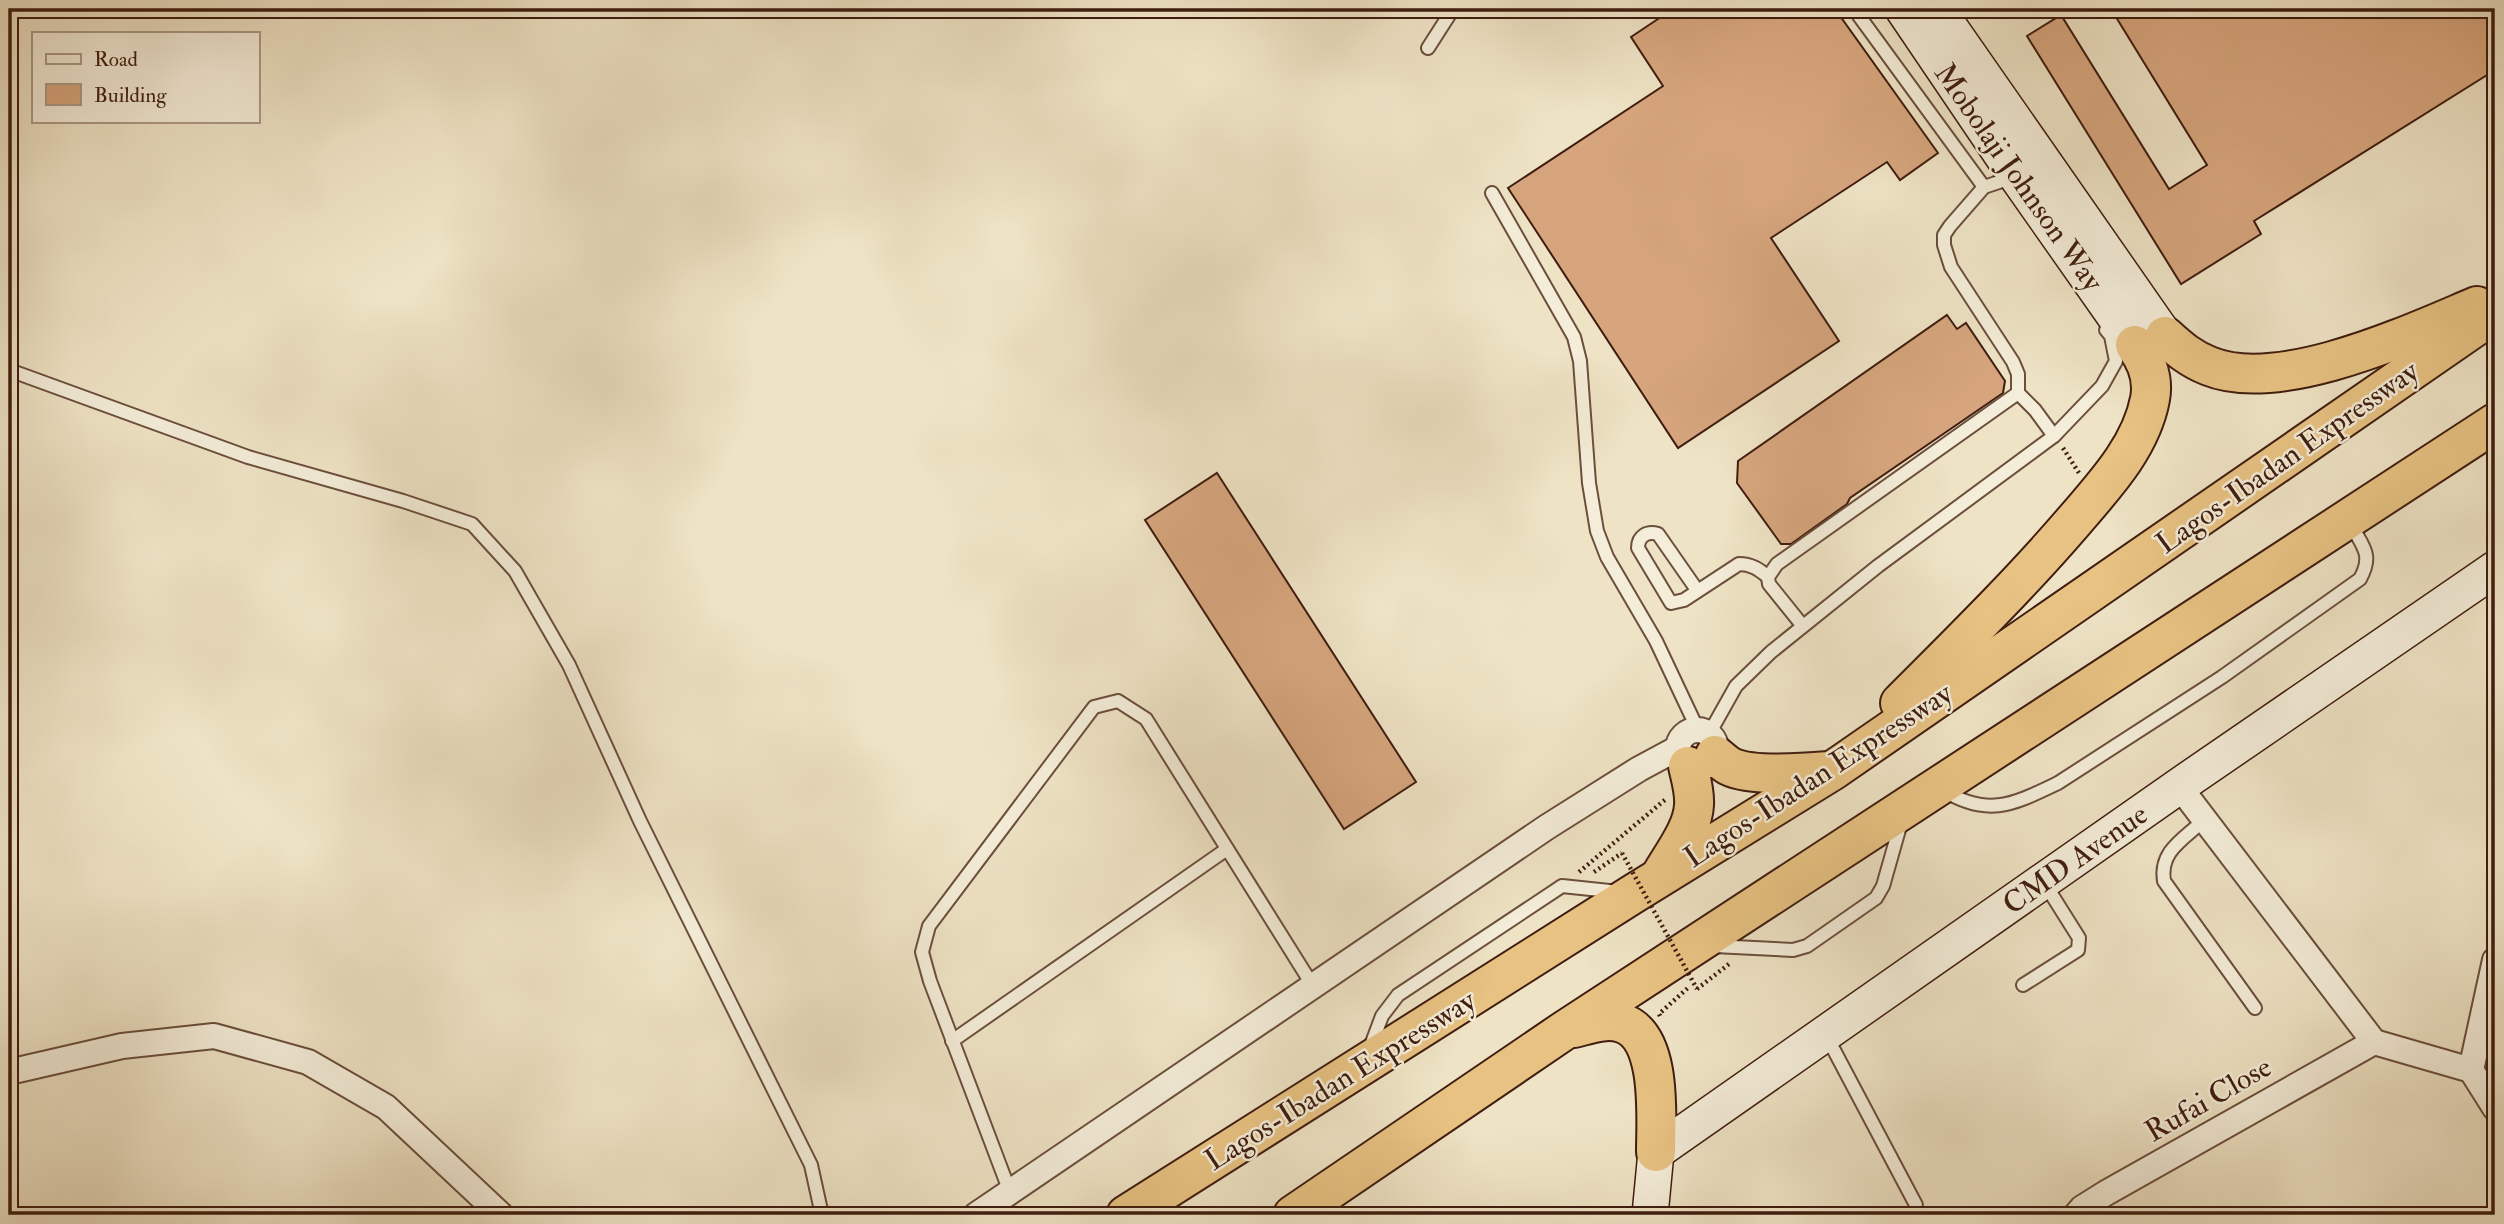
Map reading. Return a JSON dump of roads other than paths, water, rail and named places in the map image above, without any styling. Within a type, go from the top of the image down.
[{"type":"highway","points":[[1646,886],[1684,837],[1694,809],[1690,749],[1731,767],[1782,774],[1832,771],[2030,573],[2126,456],[2143,423],[2150,400],[2152,380],[2146,359],[2150,340],[2212,367],[2251,374],[2305,367],[2367,352],[2495,298]]},
{"type":"highway","name":"Lagos-Ibadan Expressway","points":[[1126,1215],[1832,771],[2495,313]]},
{"type":"highway","points":[[1293,1215],[1565,1030],[2490,429]]},
{"type":"highway","points":[[1565,1030],[1600,1021],[1622,1023],[1638,1032],[1648,1047],[1654,1077],[1656,1152]]},
{"type":"street","name":"Mobolaji Johnson Way","points":[[1903,9],[1998,179],[2150,340]]},
{"type":"street","name":"Mobolaji Johnson Way","points":[[1937,9],[2150,340]]},
{"type":"street","name":"CMD Avenue","points":[[1656,1152],[2179,786],[2495,569]]},
{"type":"street","points":[[976,1215],[1547,827],[1690,749]]},
{"type":"street","points":[[2179,786],[2374,1042],[2471,1070],[2495,1108]]},
{"type":"street","points":[[2471,1070],[2495,960]]},
{"type":"street","points":[[9,1072],[122,1046],[214,1036],[308,1062],[386,1107],[500,1215]]},
{"type":"street","name":"Rufai Close","points":[[2076,1215],[2082,1208],[2128,1181],[2374,1042]]},
{"type":"street","points":[[1650,1215],[1656,1152]]},
{"type":"lane","points":[[1428,48],[1453,9]]},
{"type":"lane","points":[[1854,9],[1998,179],[1944,235],[1945,254],[1959,281],[2013,362],[2018,374],[2018,393],[2035,410],[2054,436]]},
{"type":"lane","points":[[1492,193],[1574,337],[1580,361],[1589,484],[1597,531],[1607,556],[1656,641],[1690,749]]},
{"type":"lane","points":[[1690,749],[1736,686],[1802,625],[2054,436],[2102,386],[2116,361],[2111,336],[2097,318]]},
{"type":"lane","points":[[9,370],[248,457],[472,524],[515,571],[569,666],[640,821],[811,1165],[822,1215]]},
{"type":"lane","points":[[1768,577],[1777,564],[2018,393]]},
{"type":"lane","points":[[1938,787],[1961,801],[1979,807],[2002,805],[2033,794],[2058,783],[2222,677],[2360,579],[2367,567],[2368,557],[2348,520]]},
{"type":"lane","points":[[1697,590],[1658,534],[1641,537],[1638,548],[1671,603],[1679,603],[1739,564],[1746,564],[1758,568],[1768,577],[1773,590],[1802,625]]},
{"type":"lane","points":[[1010,1192],[930,981],[922,952],[929,926],[1094,707],[1118,701],[1146,719],[1313,986]]},
{"type":"lane","points":[[1696,945],[1793,950],[1807,946],[1876,898],[1883,886],[1905,808]]},
{"type":"lane","points":[[2204,820],[2167,854],[2161,866],[2164,881],[2255,1008]]},
{"type":"lane","points":[[952,1041],[1227,849]]},
{"type":"lane","points":[[2023,985],[2078,950],[2080,938],[2043,881]]},
{"type":"lane","points":[[1363,1065],[1382,1016],[1398,995],[1567,887],[1646,886]]},
{"type":"lane","points":[[1825,1034],[1916,1205]]}]
